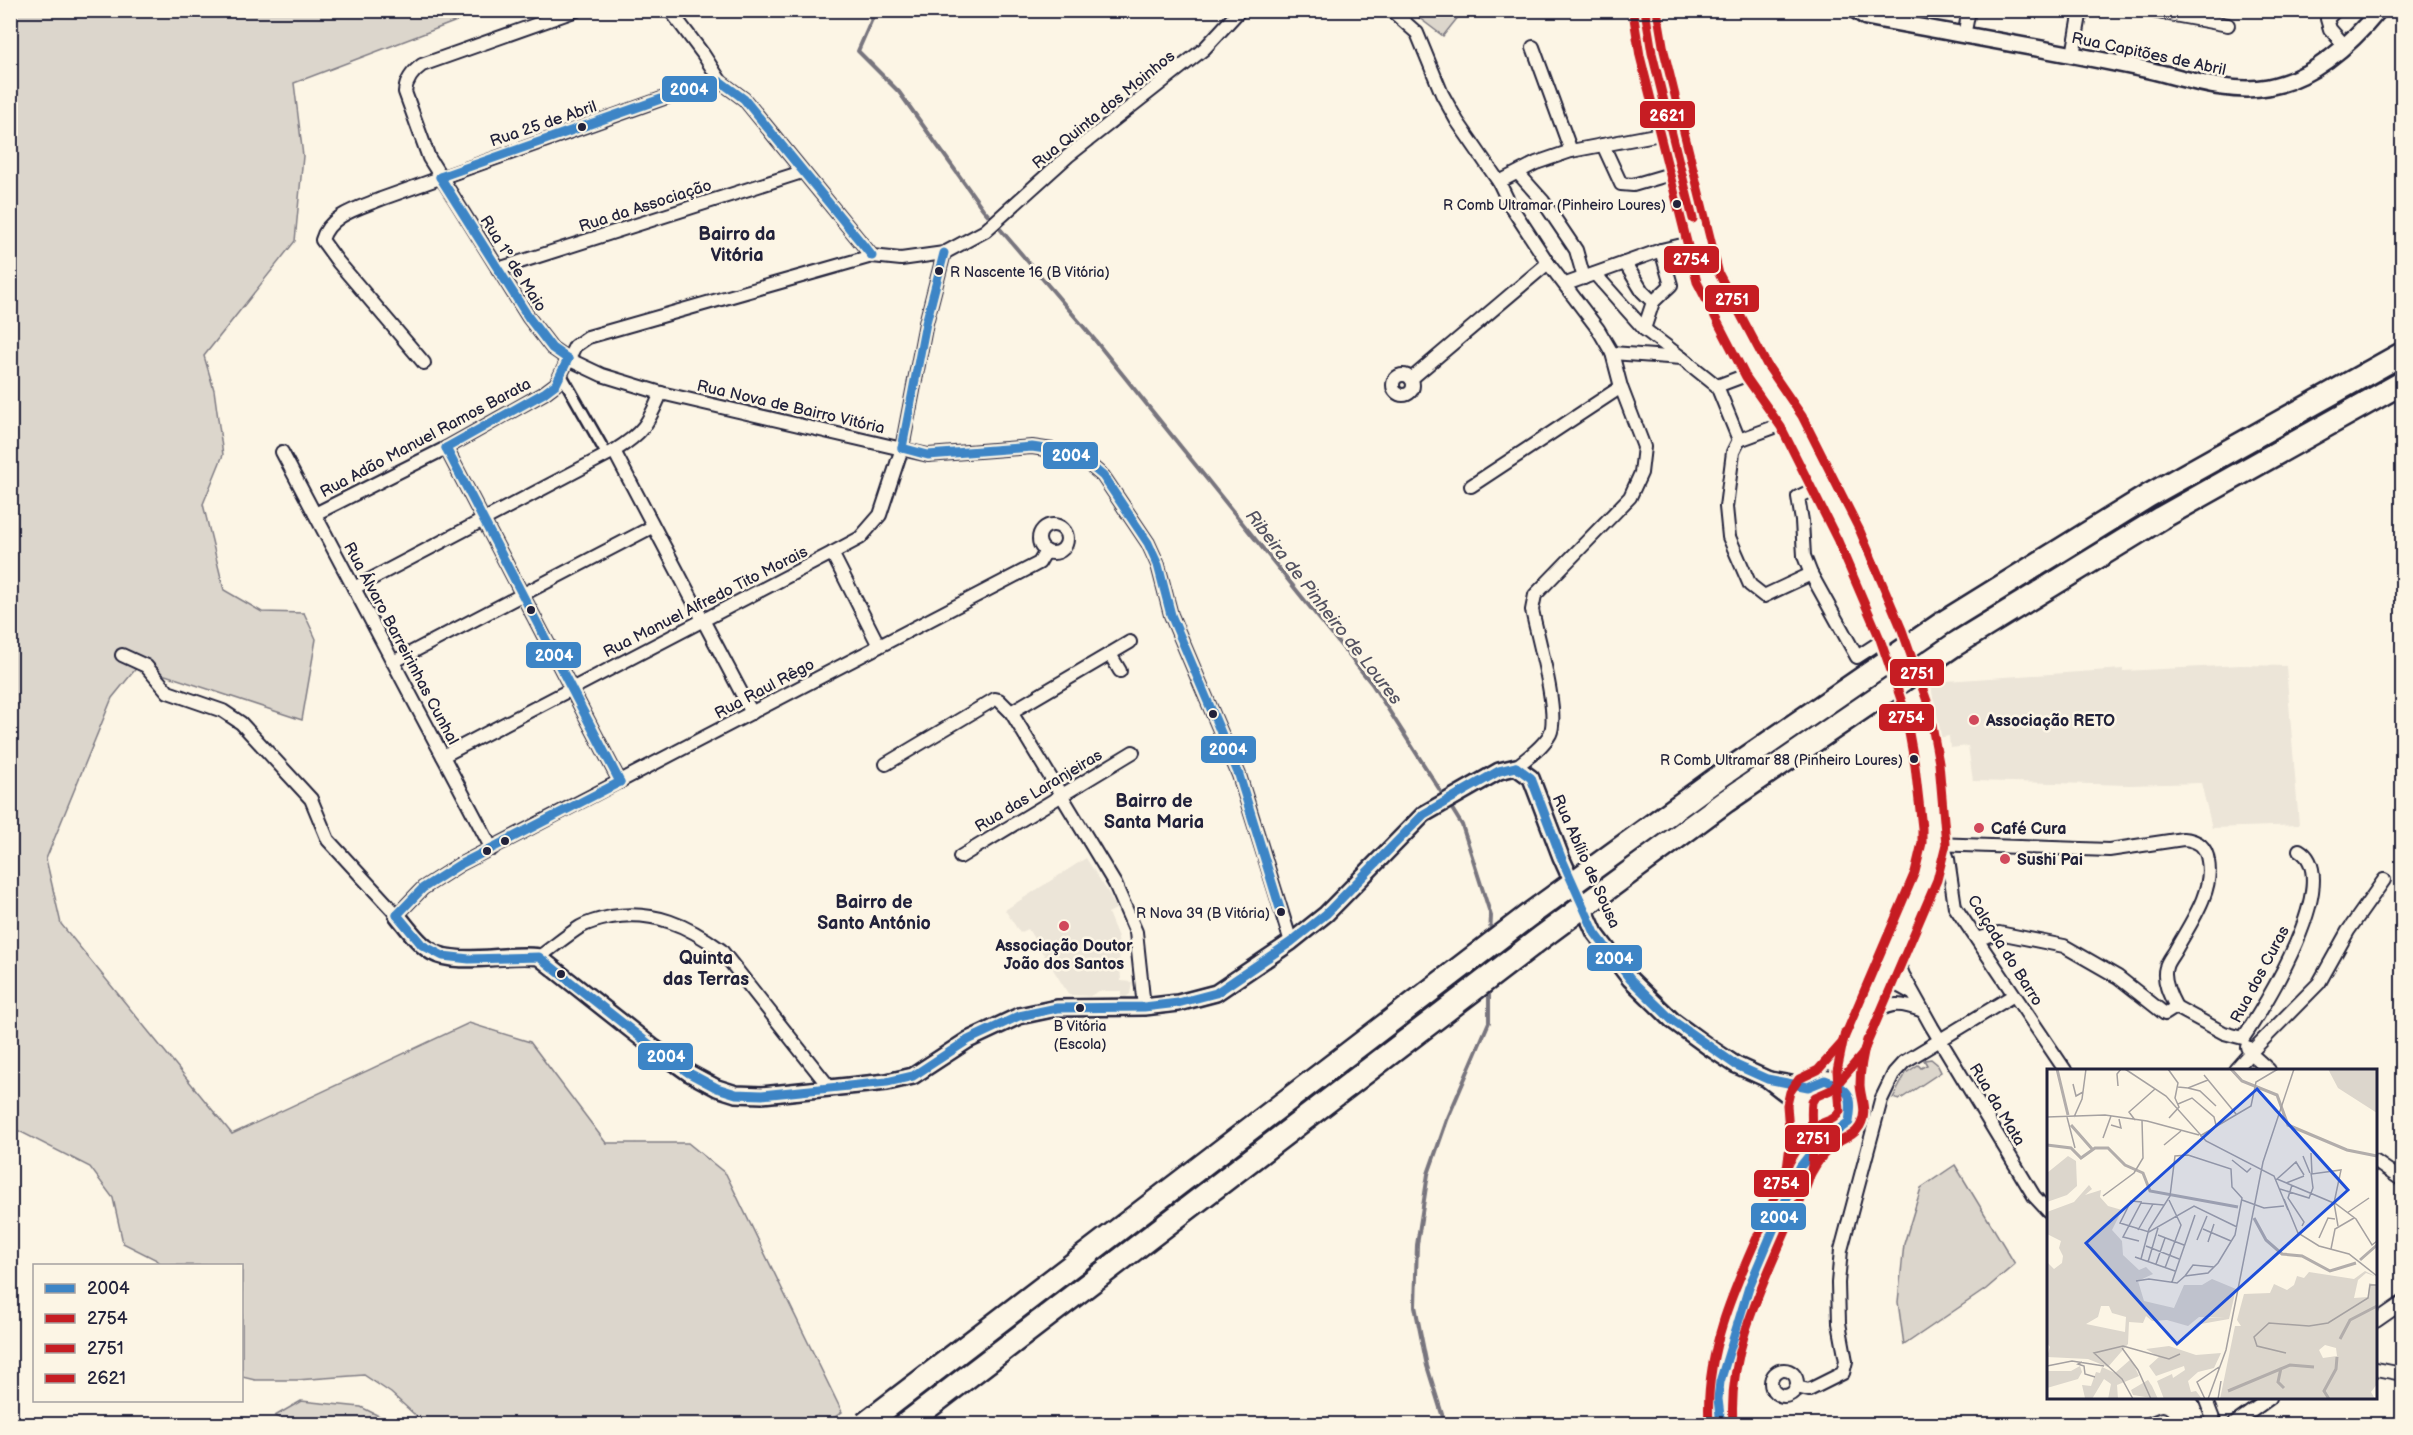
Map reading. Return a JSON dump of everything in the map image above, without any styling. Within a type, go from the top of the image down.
[{"type":"highway","points":[[864,1425],[1529,915],[1719,777],[1946,621],[2137,502],[2403,354]]},
{"type":"highway","points":[[906,1425],[1542,937],[1726,801],[1954,645],[2161,518],[2403,383]]},
{"type":"main road","points":[[1645,10],[1652,53],[1708,278],[1757,371],[1791,421],[1849,536],[1891,635],[1919,719],[1932,804],[1934,844],[1926,876],[1852,1049],[1849,1094],[1852,1103],[1849,1122],[1843,1129],[1825,1135],[1816,1133],[1808,1098]]},
{"type":"main road","points":[[1800,1167],[1808,1098],[1852,1049]]},
{"type":"main road","points":[[1808,1098],[1835,1082],[1849,1094]]},
{"type":"main road","points":[[1721,1425],[1718,1399],[1720,1382],[1736,1323],[1800,1167],[1825,1135]]},
{"type":"street","name":"Rua 1º de Maio","points":[[568,359],[552,348],[511,293],[440,177],[429,158],[405,92],[410,76],[422,65],[576,10]]},
{"type":"street","points":[[670,10],[704,54],[721,82],[744,99],[872,256],[901,259],[944,253]]},
{"type":"street","name":"Rua Quinta dos Moinhos","points":[[944,253],[985,231],[1068,156],[1204,49],[1240,10]]},
{"type":"street","points":[[122,655],[146,666],[168,692],[223,711],[241,723],[310,799],[328,840],[432,952],[449,957],[526,955],[539,957],[689,1073],[717,1088],[736,1094],[762,1095],[887,1082],[913,1076],[968,1040],[1019,1016],[1057,1008],[1144,1007],[1178,1003],[1215,993],[1291,942],[1326,915],[1424,814],[1499,771],[1516,767],[1533,754],[1550,734],[1553,714],[1532,609],[1535,595],[1630,497],[1641,473],[1644,447],[1621,387],[1612,353],[1566,284],[1548,263],[1510,205],[1499,182],[1447,103],[1417,33],[1391,10]]},
{"type":"street","name":"Rua Capitões de Abril","points":[[1855,10],[1866,17],[2073,55],[2245,90],[2271,87],[2303,74],[2345,46],[2358,35],[2379,10]]},
{"type":"street","points":[[1965,36],[1969,10]]},
{"type":"street","points":[[2073,55],[2081,10]]},
{"type":"street","points":[[2146,10],[2228,25]]},
{"type":"street","points":[[2336,10],[2327,20],[2330,29],[2345,46]]},
{"type":"street","points":[[1533,47],[1572,151]]},
{"type":"street","name":"Rua 25 de Abril","points":[[424,363],[338,262],[322,240],[325,230],[340,217],[381,199],[709,82],[721,82]]},
{"type":"street","points":[[1499,182],[1536,163],[1572,151],[1671,132]]},
{"type":"street","points":[[1603,145],[1621,183],[1633,185],[1682,171]]},
{"type":"street","name":"Rua da Associação","points":[[498,269],[802,172]]},
{"type":"street","points":[[1518,173],[1543,201],[1576,250],[1589,276],[1642,327],[1717,386],[1739,440]]},
{"type":"street","points":[[1566,284],[1661,250],[1699,241]]},
{"type":"street","points":[[1642,327],[1653,302],[1671,285],[1661,250]]},
{"type":"street","name":"Rua Manuel Alfredo Tito Morais","points":[[443,756],[860,538],[880,515],[902,448],[926,323],[944,253]]},
{"type":"street","name":"Rua Adão Manuel Ramos Barata","points":[[315,514],[446,448],[544,393],[556,384],[575,346],[588,337],[872,256]]},
{"type":"street","points":[[1411,379],[1548,263]]},
{"type":"street","points":[[1625,263],[1642,291],[1653,302]]},
{"type":"street","points":[[1612,353],[1682,358]]},
{"type":"street","name":"Rua Nova de Bairro Vitória","points":[[568,359],[602,375],[661,393],[928,455],[1032,447],[1059,451],[1084,460],[1103,476],[1148,543],[1158,565],[1171,615],[1239,775],[1291,942]]},
{"type":"street","points":[[1717,386],[1757,371]]},
{"type":"street","points":[[561,374],[652,527],[752,713]]},
{"type":"street","points":[[1471,486],[1621,387]]},
{"type":"street","points":[[354,588],[610,453],[636,437],[650,420],[661,393]]},
{"type":"street","points":[[1791,421],[1739,440],[1733,452],[1726,507],[1729,537],[1750,585],[1764,596],[1811,574]]},
{"type":"street","points":[[446,448],[620,782]]},
{"type":"street","name":"Rua Álvaro Barreirinhas Cunhal","points":[[282,452],[492,849]]},
{"type":"street","points":[[1823,485],[1798,497],[1804,556],[1811,574],[1857,657],[1891,635]]},
{"type":"street","points":[[393,662],[652,527]]},
{"type":"street","name":"Rua Raul Rêgo","points":[[397,915],[423,888],[459,865],[1039,563],[1046,551]]},
{"type":"street","points":[[832,553],[879,646]]},
{"type":"street","points":[[1011,712],[1130,642]]},
{"type":"street","points":[[1110,654],[1120,671]]},
{"type":"street","points":[[886,764],[995,699],[999,700],[1011,712],[1115,884],[1136,932],[1144,1007]]},
{"type":"street","name":"Rua das Laranjeiras","points":[[960,857],[1132,752]]},
{"type":"street","name":"Rua Abílio de Sousa","points":[[1516,767],[1532,778],[1562,857],[1595,933],[1630,979],[1672,1021],[1691,1035],[1736,1065],[1808,1098]]},
{"type":"street","points":[[1934,844],[2109,850],[2183,839],[2201,844],[2207,854],[2210,870],[2203,899],[2165,968],[2168,992],[2176,1007]]},
{"type":"street","name":"Calçada do Barro","points":[[1934,844],[1945,851],[1955,907],[2064,1069]]},
{"type":"street","name":"Rua dos Curas","points":[[1977,939],[1999,933],[2064,946],[2118,977],[2165,1014],[2176,1007],[2224,1033],[2243,1038],[2306,920],[2313,891],[2313,874],[2305,854],[2299,850]]},
{"type":"street","points":[[2237,1069],[2319,983],[2348,931],[2384,880]]},
{"type":"street","points":[[539,957],[582,926],[604,919],[638,915],[659,917],[679,923],[699,933],[722,950],[830,1088]]},
{"type":"street","name":"Rua da Mata","points":[[1894,948],[1903,975],[1923,1011],[2034,1196],[2047,1209]]},
{"type":"street","points":[[1877,986],[1887,982],[1895,983],[1914,994]]},
{"type":"street","points":[[1796,1387],[1809,1390],[1843,1373],[1846,1361],[1839,1323],[1841,1250],[1881,1101],[1894,1073],[1904,1062],[2014,995]]},
{"type":"street","points":[[1863,1019],[1890,1004],[1904,1004],[1923,1011]]},
{"type":"street","points":[[2243,1038],[2250,1053],[2267,1069]]},
{"type":"street","points":[[2377,1163],[2403,1180]]},
{"type":"street","points":[[2377,1320],[2403,1303]]},
{"type":"street","points":[[2377,1369],[2403,1374]]},
{"type":"street","points":[[2205,1399],[2215,1425]]},
{"type":"street","points":[[2234,1425],[2269,1399]]},
{"type":"street","points":[[2149,1425],[2162,1419]]},
{"type":"shaded area","points":[[10,11],[483,11],[294,83],[303,156],[295,241],[204,356],[214,390],[223,455],[203,504],[224,590],[262,612],[304,613],[316,639],[302,720],[138,666],[112,698],[46,859],[61,924],[232,1134],[469,1023],[530,1042],[606,1143],[688,1143],[726,1174],[842,1412],[825,1424],[425,1424],[391,1393],[364,1375],[297,1380],[255,1380],[243,1377],[243,1264],[161,1264],[123,1243],[113,1198],[90,1167],[15,1129],[11,1124]]},
{"type":"shaded area","points":[[1410,11],[1463,11],[1443,36]]},
{"type":"shaded area","points":[[2241,665],[2286,666],[2299,825],[2212,828],[2201,783],[2129,785],[1973,781],[1968,746],[1950,748],[1949,736],[1933,739],[1927,700],[1933,699],[1931,682],[2123,669],[2123,671]]},
{"type":"shaded area","name":"Associação Doutor João dos Santos","points":[[1086,858],[1116,909],[1108,913],[1118,937],[1121,981],[1132,982],[1130,994],[1126,997],[1121,996],[1121,991],[1099,991],[1090,996],[1069,995],[1028,929],[1020,933],[1005,910]]},
{"type":"shaded area","points":[[1931,1059],[1941,1072],[1899,1100],[1893,1098],[1906,1073],[1918,1065],[1921,1068],[1927,1065],[1924,1060]]},
{"type":"shaded area","points":[[1955,1165],[2015,1264],[1986,1289],[1904,1345],[1898,1302],[1904,1244],[1921,1188]]},
{"type":"shaded area","points":[[301,1401],[361,1407],[395,1424],[293,1424],[275,1416]]},
{"type":"waterway","name":"Ribeira de Pinheiro de Loures","points":[[876,10],[858,51],[899,92],[983,209],[1094,339],[1372,684],[1445,798]]},
{"type":"waterway","name":"Ribeira de Pinheiro de Loures","points":[[1449,804],[1462,825],[1491,916],[1490,936]]},
{"type":"waterway","name":"Ribeira de Pinheiro de Loures","points":[[1445,1424],[1427,1366],[1415,1306],[1417,1245],[1428,1174],[1447,1120],[1489,1022],[1489,988]]},
{"type":"transit line","name":"2621","points":[[1645,10],[1652,53],[1693,219]]},
{"type":"transit line","name":"2751","points":[[1657,10],[1664,51],[1719,274],[1767,365],[1802,416],[1860,531],[1902,630],[1928,704],[1939,763],[1946,844],[1937,880],[1862,1055],[1833,1089],[1815,1097],[1812,1102],[1813,1156],[1810,1175],[1748,1322],[1736,1372],[1733,1423]]},
{"type":"transit line","name":"2754","points":[[1633,12],[1640,56],[1697,282],[1746,377],[1781,427],[1838,541],[1880,639],[1905,711],[1915,766],[1922,828],[1922,843],[1915,872],[1842,1043],[1818,1070],[1799,1079],[1790,1092],[1787,1105],[1790,1145],[1787,1169],[1734,1291],[1717,1343],[1709,1397],[1709,1424]]},
{"type":"transit line","name":"2004","points":[[440,177],[709,82],[721,82],[744,99],[872,256]]},
{"type":"transit line","name":"2004","points":[[440,177],[529,318],[552,348],[568,359]]},
{"type":"transit line","name":"2004","points":[[902,448],[926,323],[944,253]]},
{"type":"transit line","name":"2004","points":[[446,448],[544,393],[556,384],[568,359]]},
{"type":"transit line","name":"2004","points":[[902,448],[928,455],[1032,447],[1059,451],[1084,460],[1103,476],[1148,543],[1158,565],[1171,615],[1239,775],[1281,912]]},
{"type":"transit line","name":"2004","points":[[446,448],[620,782]]},
{"type":"transit line","name":"2004","points":[[1516,767],[1531,778],[1561,857],[1595,933],[1630,979],[1673,1021],[1736,1065],[1767,1079],[1808,1087],[1825,1080],[1840,1087],[1850,1099],[1849,1122],[1834,1133],[1825,1135],[1800,1167],[1749,1287],[1720,1382],[1718,1399],[1721,1424]]},
{"type":"transit line","name":"2004","points":[[397,915],[422,945],[443,956],[469,959],[539,957],[654,1048],[689,1073],[717,1088],[736,1094],[762,1095],[887,1082],[913,1076],[968,1040],[1019,1016],[1057,1008],[1144,1007],[1178,1003],[1216,993],[1291,942],[1326,914],[1424,814],[1499,771],[1516,767]]},
{"type":"transit line","name":"2004","points":[[397,915],[423,888],[459,865],[620,782]]},
{"type":"transit line","name":"2751","points":[[1783,1176],[1793,1156],[1806,1138],[1816,1127],[1835,1117],[1840,1111],[1837,1071],[1845,1032]]},
{"type":"transit line","name":"2754","points":[[1805,1186],[1823,1155],[1835,1144],[1854,1133],[1860,1126],[1864,1110],[1860,1079],[1867,1040]]},
{"type":"place","name":"R Comb Ultramar (Pinheiro Loures)","points":[[1677,204]]},
{"type":"place","name":"R Nascente 16 (B Vitória)","points":[[939,271]]},
{"type":"place","name":"Associação RETO","points":[[1974,720]]},
{"type":"place","name":"R Comb Ultramar 88 (Pinheiro Loures)","points":[[1914,759]]},
{"type":"place","name":"Café Cura","points":[[1979,828]]},
{"type":"place","name":"Sushi Pai","points":[[2005,859]]},
{"type":"place","name":"R Nova 39 (B Vitória)","points":[[1281,912]]},
{"type":"place","name":"Associação Doutor João dos Santos","points":[[1064,926]]},
{"type":"place","name":"B Vitória (Escola)","points":[[1080,1008]]},
{"type":"district","name":"Bairro da Vitória","points":[[737,244]]},
{"type":"district","name":"Bairro de Santa Maria","points":[[1154,811]]},
{"type":"district","name":"Bairro de Santo António","points":[[874,912]]},
{"type":"district","name":"Quinta das Terras","points":[[706,968]]}]
